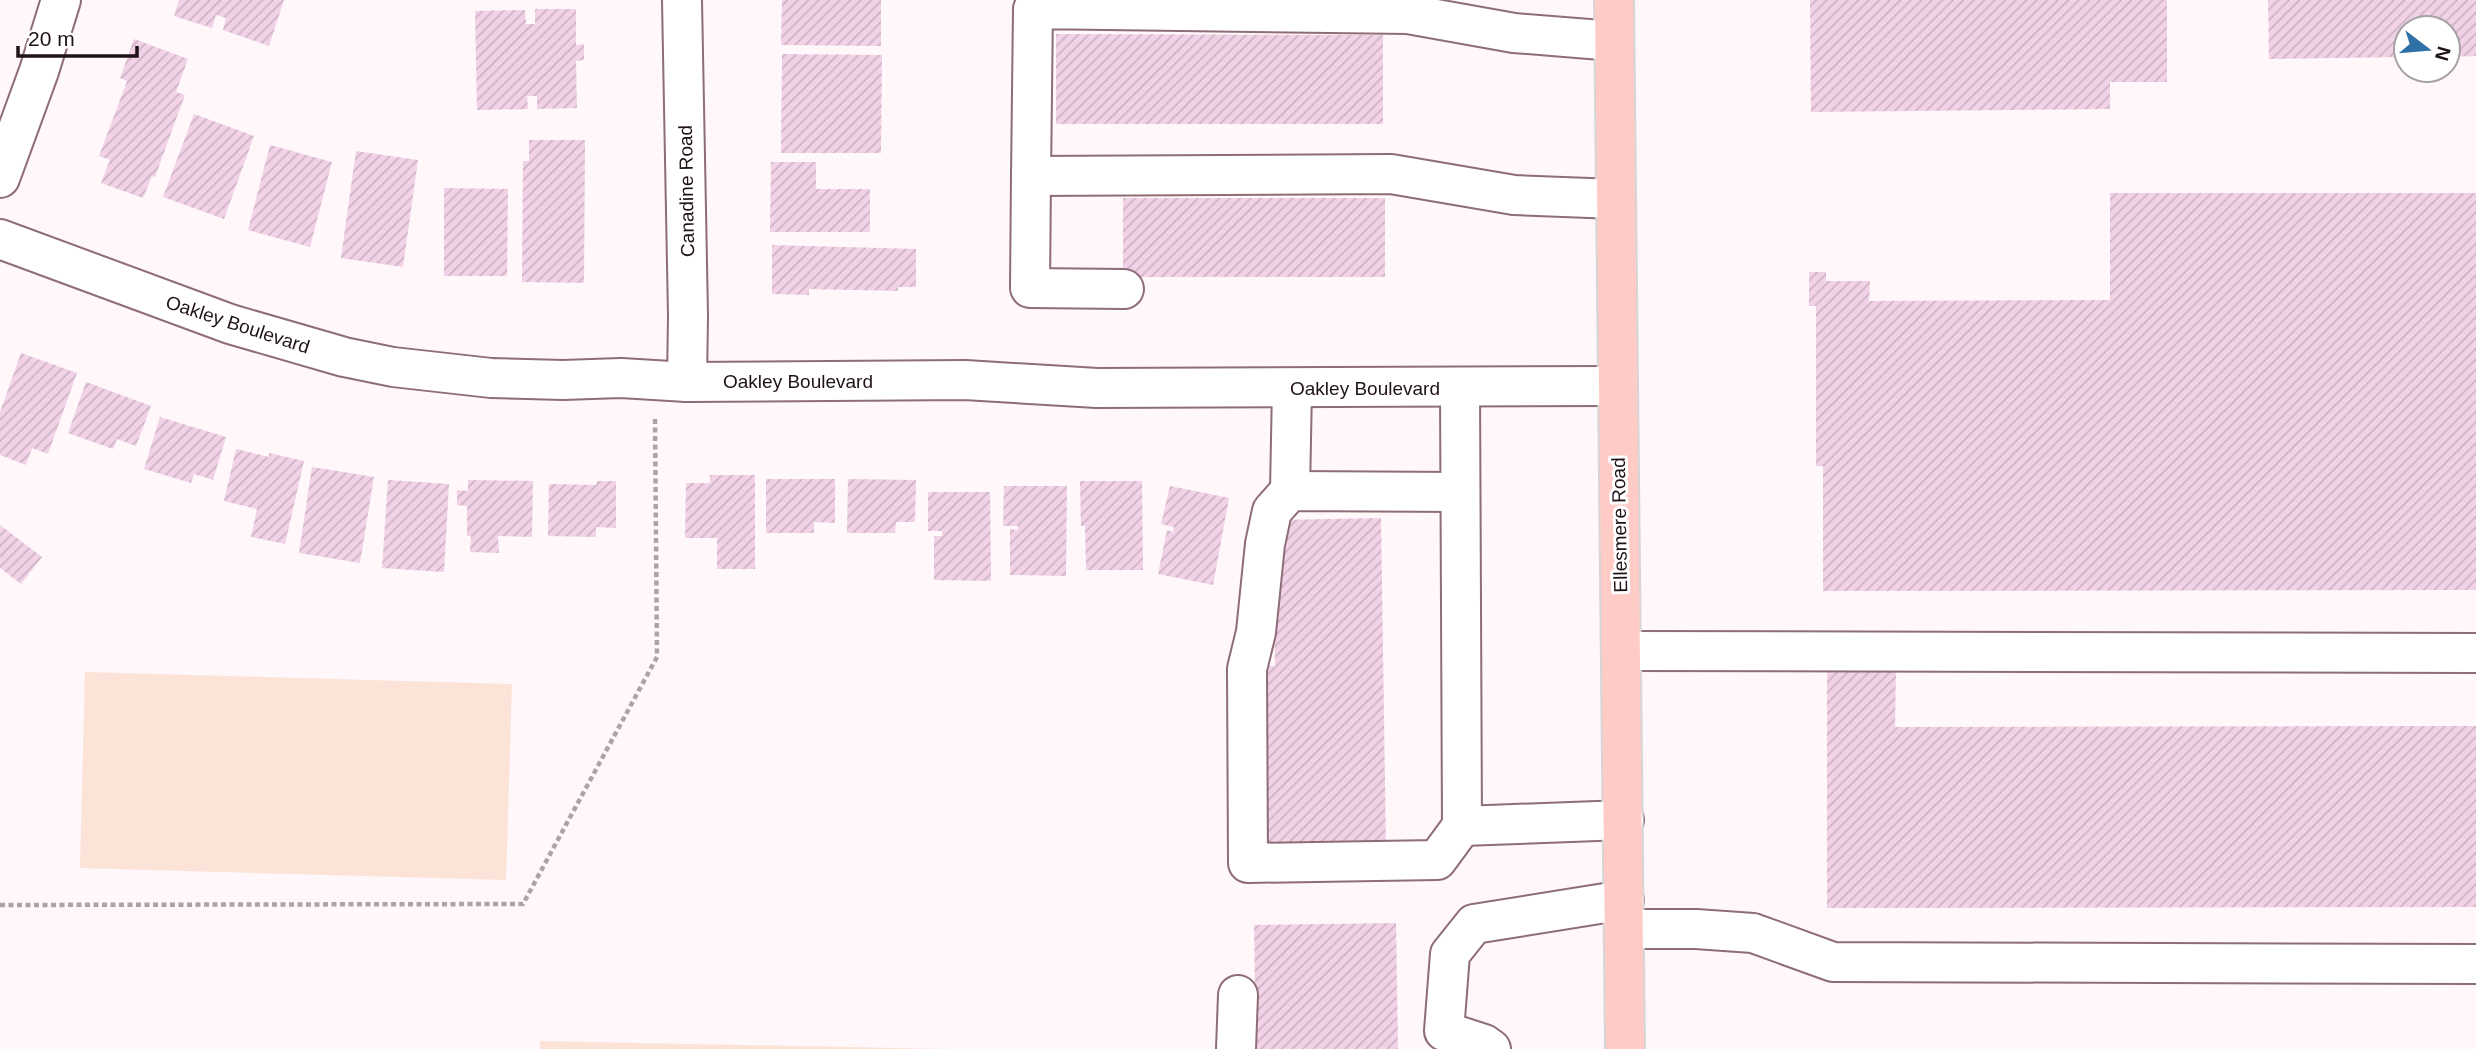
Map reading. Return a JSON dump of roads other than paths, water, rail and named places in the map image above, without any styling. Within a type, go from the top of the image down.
[{"type":"main road","name":"Ellesmere Road","points":[[1614,0],[1625,1049]]},
{"type":"street","points":[[0,178],[39,71],[61,0]]},
{"type":"street","name":"Canadine Road","points":[[682,0],[687,382]]},
{"type":"street","points":[[1124,289],[1030,288],[1033,4],[1408,14],[1514,33],[1614,41]]},
{"type":"street","points":[[1031,176],[1391,174],[1514,195],[1616,200]]},
{"type":"street","name":"Oakley Boulevard","points":[[0,239],[230,324],[344,357],[404,368],[491,378],[621,378],[687,382],[965,380],[1097,388],[1618,387]]},
{"type":"street","points":[[1292,388],[1290,491],[1272,511],[1265,544],[1256,632],[1247,669],[1248,863],[1437,860],[1462,826],[1460,387]]},
{"type":"street","points":[[1290,491],[1460,492]]},
{"type":"street","points":[[1621,650],[2476,653]]},
{"type":"street","points":[[1462,826],[1525,826],[1624,820]]},
{"type":"street","points":[[1492,1049],[1484,1044],[1438,1040],[1450,954],[1474,924],[1624,914],[1696,929],[1753,933],[1833,962],[2476,964]]},
{"type":"street","points":[[1236,1049],[1238,995]]}]
